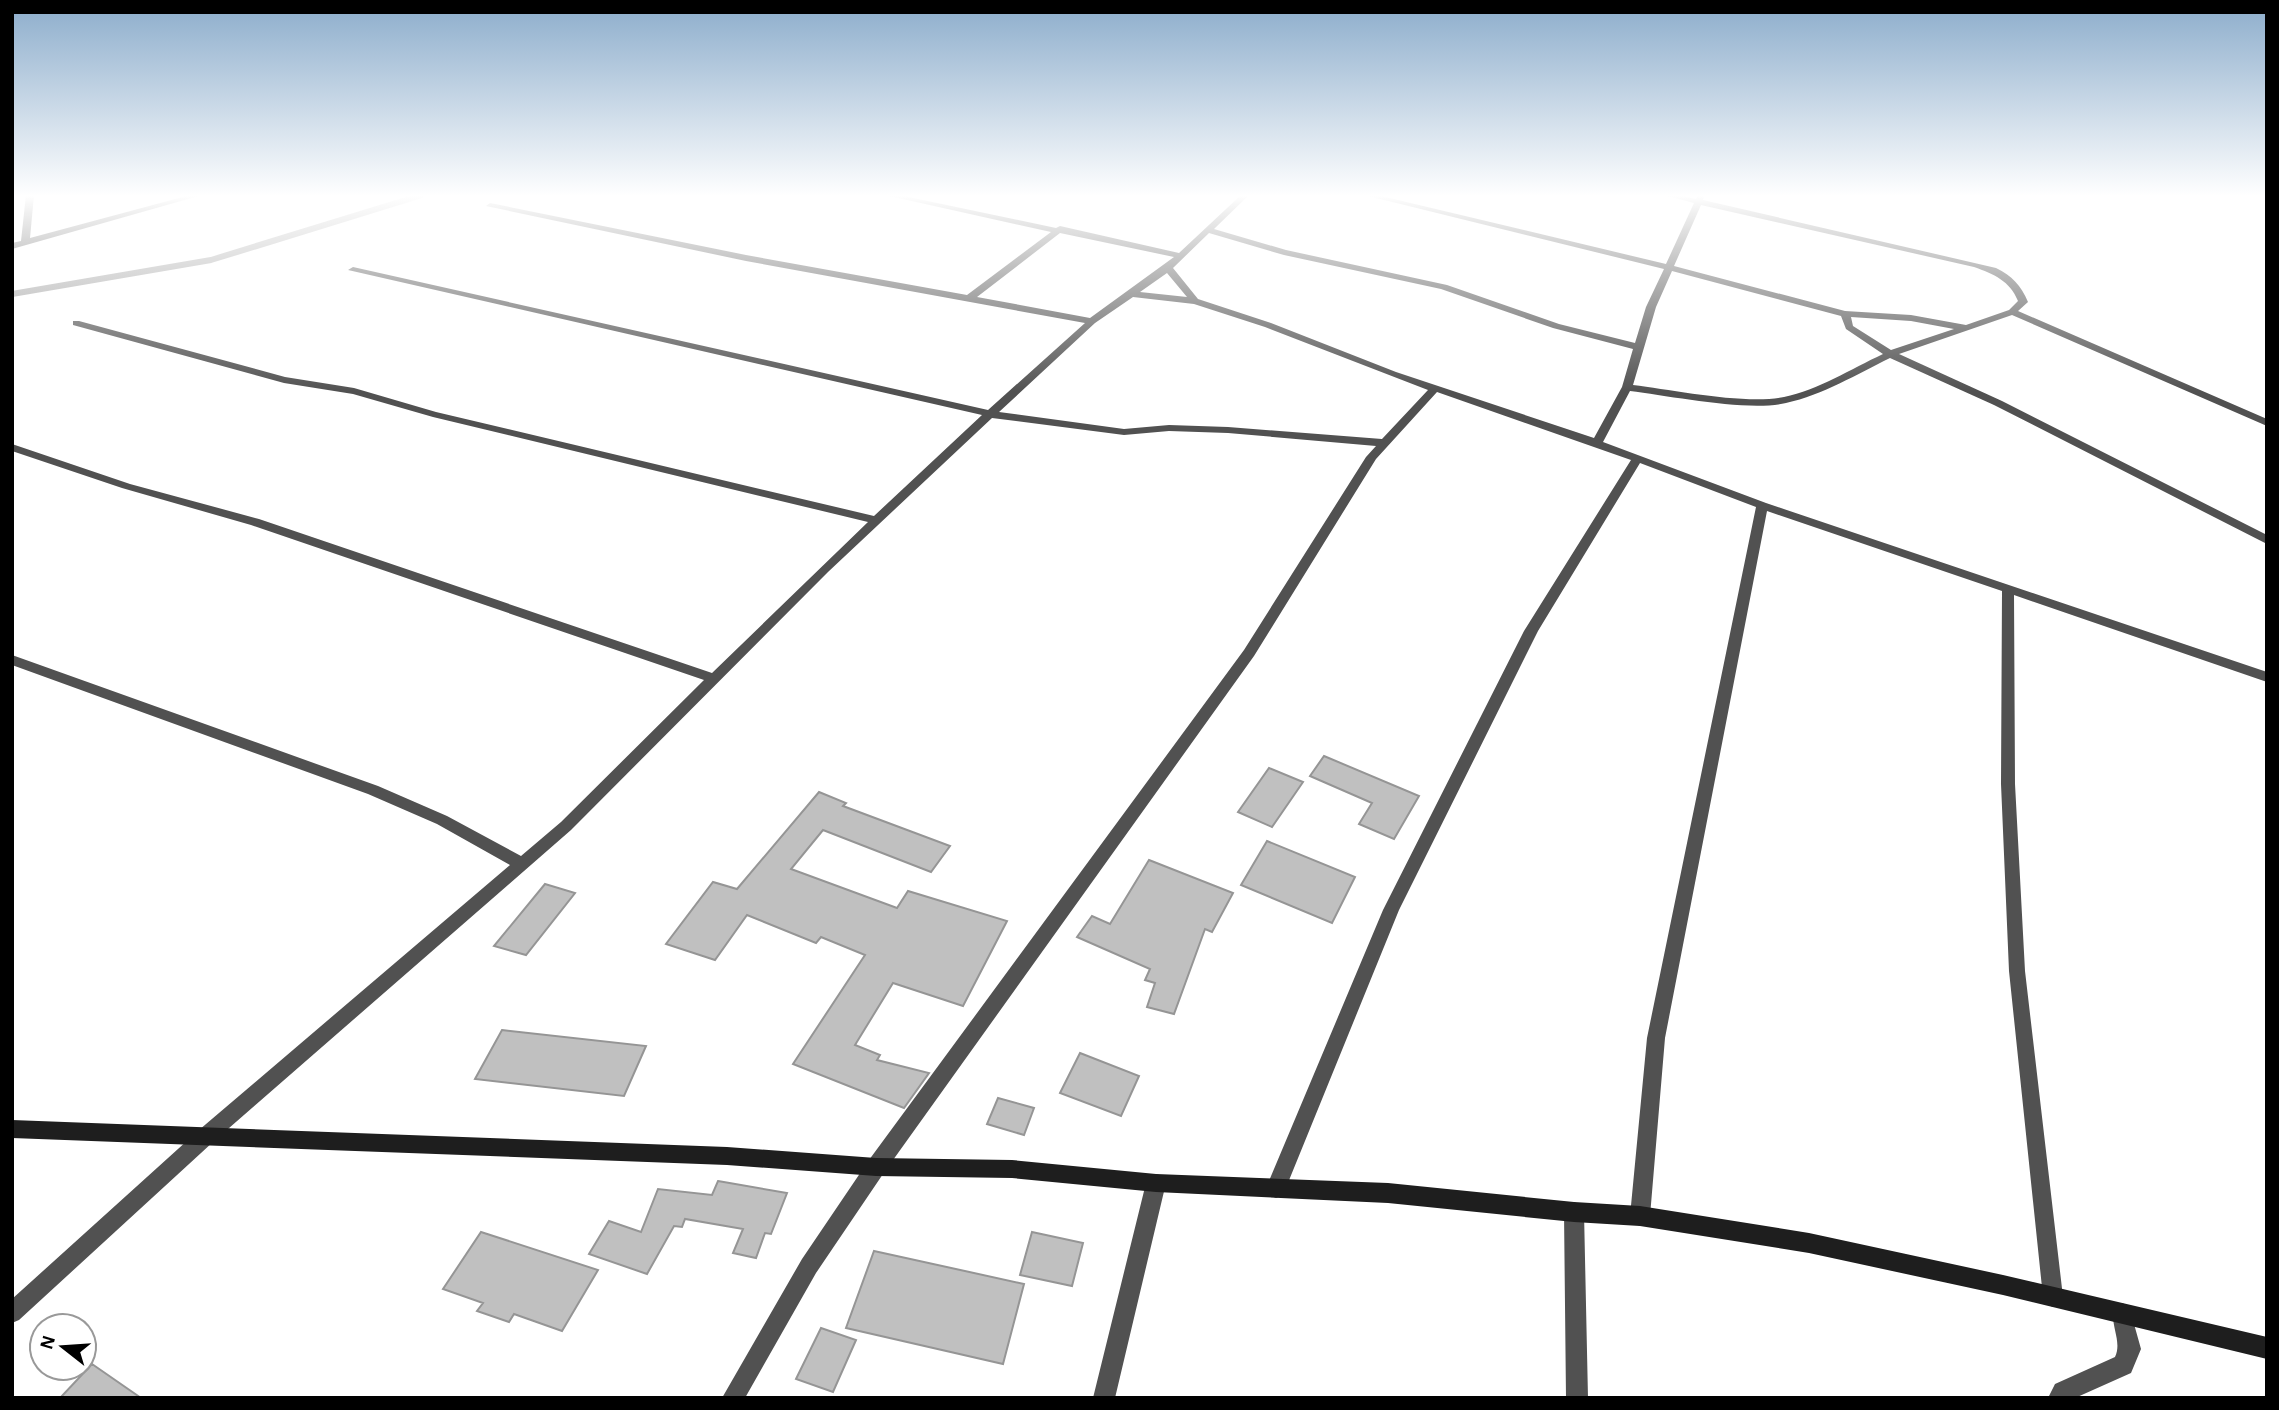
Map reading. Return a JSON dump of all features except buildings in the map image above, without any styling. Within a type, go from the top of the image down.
[{"type":"street","points":[[768,261],[967,300],[1092,321]]},
{"type":"street","points":[[967,300],[1018,261]]},
{"type":"street","points":[[12,1313],[206,1136],[522,864],[876,520],[1092,321],[1133,294],[1175,261]]},
{"type":"street","points":[[1328,261],[1444,287],[1556,326],[1638,347]]},
{"type":"street","points":[[1642,261],[1845,314],[1911,318],[1971,329]]},
{"type":"street","points":[[1597,443],[1627,387],[1638,347],[1671,261]]},
{"type":"street","points":[[1627,387],[1745,402],[1783,401],[1815,391],[1890,354],[1971,329],[2012,312],[2023,302],[2019,288],[2001,273],[1952,261]]},
{"type":"street","points":[[1168,268],[1195,301]]},
{"type":"street","points":[[353,270],[990,414],[1124,432],[1169,428],[1228,430],[1385,443]]},
{"type":"street","points":[[1133,294],[1195,301],[1268,325],[1762,505],[2267,677]]},
{"type":"street","points":[[2012,312],[2267,423]]},
{"type":"street","points":[[1845,314],[1849,327],[1890,354],[2023,416],[2267,540]]},
{"type":"street","points":[[76,323],[284,380],[354,391],[433,414],[876,520]]},
{"type":"street","points":[[733,1398],[809,1266],[876,1167],[1249,653],[1372,457],[1435,388]]},
{"type":"street","points":[[12,447],[126,486],[255,522],[715,679]]},
{"type":"street","points":[[1276,1188],[1391,911],[1531,631],[1638,458]]},
{"type":"street","points":[[1640,1216],[1656,1038],[1762,505]]},
{"type":"street","points":[[2008,590],[2008,784],[2017,971],[2053,1297]]},
{"type":"street","points":[[12,660],[373,790],[442,820],[522,864]]},
{"type":"street","points":[[12,1129],[727,1156],[876,1167],[1012,1169],[1156,1183],[1388,1193],[1640,1216],[1809,1243],[2267,1348]]},
{"type":"street","points":[[1104,1398],[1156,1183]]},
{"type":"street","points":[[1574,1212],[1577,1398]]},
{"type":"street","points":[[2059,1398],[2063,1392],[2123,1365],[2130,1349],[2122,1313]]},
{"type":"waterway","points":[[12,294],[206,261]]}]
